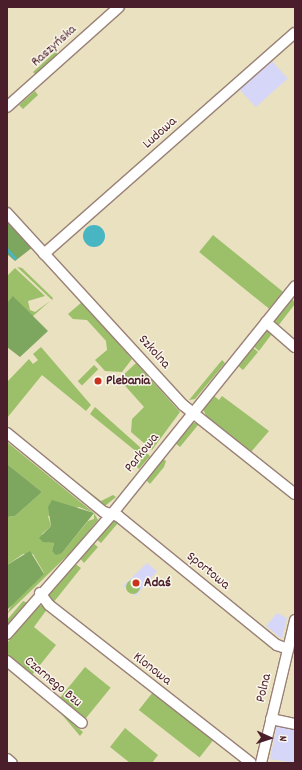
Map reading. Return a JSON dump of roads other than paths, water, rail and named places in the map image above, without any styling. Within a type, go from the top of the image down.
[{"type":"street","name":"Raszyńska","points":[[7,107],[119,7]]},
{"type":"street","name":"Ludowa","points":[[44,254],[295,33]]},
{"type":"street","name":"Szkolna","points":[[7,213],[193,412],[295,494]]},
{"type":"street","name":"Parkowa","points":[[7,634],[40,593],[112,514],[295,286]]},
{"type":"street","points":[[266,322],[295,347]]},
{"type":"street","name":"Sportowa","points":[[7,433],[104,512],[112,514],[277,645],[288,649]]},
{"type":"street","name":"Klonowa","points":[[40,593],[61,614],[251,763]]},
{"type":"street","name":"Polna","points":[[261,763],[295,620]]},
{"type":"street","name":"Czarnego Bzu","points":[[7,661],[82,723]]},
{"type":"street","points":[[271,719],[295,724]]},
{"type":"street","points":[[7,759],[12,763]]},
{"type":"water","points":[[94,225],[98,226],[104,232],[104,240],[98,246],[94,247],[90,246],[84,240],[83,236],[84,232],[90,226]]},
{"type":"waterway","points":[[7,249],[15,258]]},
{"type":"place","name":"Plebania","points":[[98,381]]},
{"type":"place","name":"Adaś","points":[[136,583]]}]
